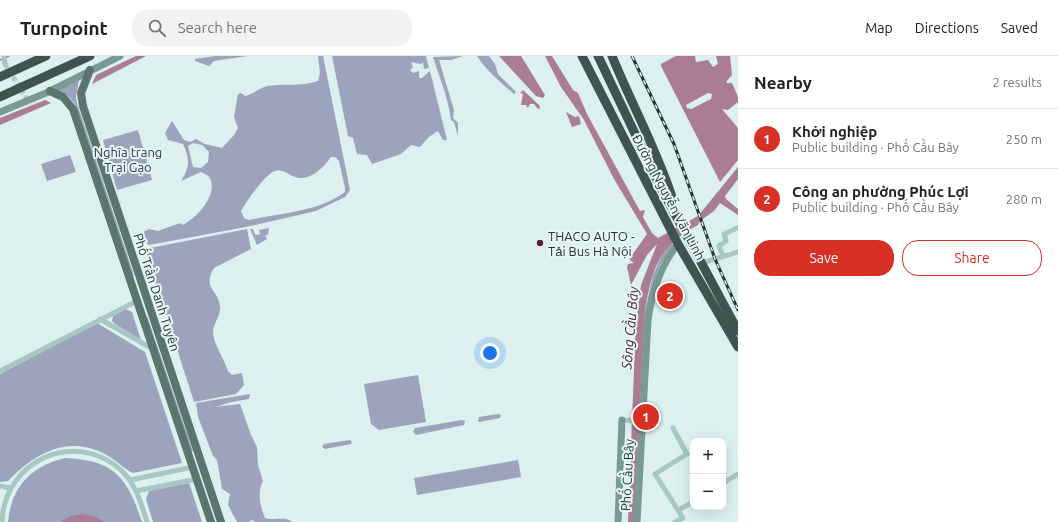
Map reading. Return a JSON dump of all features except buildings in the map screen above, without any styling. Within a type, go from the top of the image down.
[{"type":"highway","points":[[0,77],[46,56]]},
{"type":"highway","points":[[0,97],[90,56]]},
{"type":"highway","name":"Đường Nguyễn Văn Linh","points":[[582,56],[678,244],[738,347]]},
{"type":"highway","name":"Đường Nguyễn Văn Linh","points":[[598,56],[660,186],[738,331]]},
{"type":"highway","points":[[604,56],[620,100]]},
{"type":"highway","points":[[612,56],[662,167],[679,221]]},
{"type":"main road","name":"Phố Trần Danh Tuyên","points":[[90,70],[81,93],[83,106],[221,522]]},
{"type":"main road","name":"Phố Trần Danh Tuyên","points":[[50,91],[63,97],[73,109],[211,522]]},
{"type":"main road","points":[[137,301],[146,297]]},
{"type":"main road","points":[[195,472],[204,469]]},
{"type":"street","points":[[4,56],[5,64]]},
{"type":"street","points":[[0,112],[50,91],[120,56]]},
{"type":"street","points":[[723,256],[719,246],[726,241],[724,234],[737,228]]},
{"type":"street","name":"Phố Cầu Bây","points":[[638,522],[647,334],[651,302],[663,267],[678,244]]},
{"type":"street","points":[[702,263],[738,252]]},
{"type":"street","points":[[0,370],[137,301]]},
{"type":"street","points":[[100,319],[154,350]]},
{"type":"street","points":[[618,522],[625,420],[642,421]]},
{"type":"street","points":[[673,428],[687,454],[655,474],[684,520],[675,522]]},
{"type":"street","points":[[2,522],[6,498],[11,488],[23,472],[32,464],[54,454],[66,452],[90,454],[102,458],[112,464],[130,480],[136,491],[147,522]]},
{"type":"street","points":[[130,480],[195,472]]},
{"type":"street","points":[[136,491],[195,472]]},
{"type":"street","points":[[726,482],[738,474]]},
{"type":"street","points":[[0,486],[11,488]]},
{"type":"street","points":[[0,497],[6,498]]},
{"type":"street","points":[[678,510],[690,504]]},
{"type":"green space","points":[[215,56],[248,56],[214,61],[209,66],[195,61],[195,59]]},
{"type":"green space","points":[[318,56],[323,56],[350,190],[345,197],[316,211],[246,227],[149,245],[146,243],[143,232],[149,229],[158,231],[180,223],[182,225],[194,218],[205,205],[211,191],[212,183],[209,177],[201,172],[181,181],[186,171],[188,159],[183,144],[168,140],[165,133],[172,121],[184,140],[190,142],[196,139],[205,144],[222,148],[234,135],[238,128],[234,117],[238,94],[241,93],[245,96],[268,86],[311,83],[318,81],[320,73]],"holes":[[[193,143],[202,145],[209,152],[208,162],[201,168],[193,167],[188,146]],[[331,157],[335,157],[339,161],[345,192],[334,199],[311,208],[249,220],[244,218],[241,211],[256,188],[271,173],[281,171],[295,177],[301,178],[311,176],[325,165]]]},
{"type":"green space","points":[[332,56],[426,56],[429,68],[424,69],[423,62],[421,64],[411,62],[413,67],[410,70],[413,73],[419,71],[419,78],[422,78],[430,71],[447,140],[443,140],[438,131],[429,137],[420,147],[411,145],[401,154],[372,164],[367,155],[357,154],[353,138],[348,136]]},
{"type":"green space","points":[[463,56],[451,60],[439,60],[454,110],[453,118],[458,123],[458,136],[454,122],[451,120],[446,96],[433,57]]},
{"type":"green space","points":[[477,56],[489,56],[495,64],[498,74],[516,92],[514,94],[485,66]]},
{"type":"green space","points":[[79,80],[76,97],[77,103],[134,275],[133,276],[75,104],[68,96],[56,90]]},
{"type":"green space","name":"Nghĩa trang Trại Gạo","points":[[138,130],[152,180],[117,190],[103,140]]},
{"type":"green space","points":[[70,155],[76,172],[47,181],[41,164]]},
{"type":"green space","points":[[269,228],[268,235],[265,235],[267,239],[257,245],[250,229],[253,229],[255,234],[258,235],[260,234],[259,230]]},
{"type":"green space","points":[[247,229],[251,249],[214,268],[210,280],[210,285],[217,296],[220,306],[213,329],[215,341],[228,371],[232,375],[242,373],[244,385],[236,394],[194,402],[145,249]]},
{"type":"green space","points":[[671,242],[673,245],[660,265],[654,281],[634,522],[645,311],[653,275],[661,257]]},
{"type":"green space","points":[[125,309],[132,312],[141,340],[112,321],[113,316]]},
{"type":"green space","points":[[147,316],[193,451],[191,452],[146,317]]},
{"type":"green space","points":[[97,323],[145,352],[182,463],[133,473],[103,453],[89,448],[76,446],[64,447],[51,450],[40,456],[18,471],[8,481],[0,482],[0,374]]},
{"type":"green space","points":[[418,375],[426,422],[379,430],[371,424],[364,384]]},
{"type":"green space","points":[[250,394],[249,399],[215,407],[240,404],[257,447],[258,465],[263,481],[260,490],[260,499],[265,518],[287,519],[292,522],[255,522],[253,520],[248,522],[237,522],[228,505],[230,494],[222,489],[217,460],[213,456],[198,417],[196,403]]},
{"type":"green space","points":[[498,414],[501,415],[500,418],[478,421],[479,417]]},
{"type":"green space","points":[[462,420],[465,421],[464,425],[416,435],[413,432],[415,428]]},
{"type":"green space","points":[[350,440],[352,442],[351,444],[325,449],[322,447],[324,444]]},
{"type":"green space","points":[[65,458],[82,459],[96,463],[107,467],[116,474],[131,493],[142,522],[8,522],[13,498],[18,488],[25,480],[42,466]]},
{"type":"green space","points":[[518,460],[521,477],[417,495],[414,478]]},
{"type":"green space","points":[[189,483],[202,522],[153,522],[146,499],[149,491]]},
{"type":"shaded area","points":[[136,56],[146,56],[92,84],[96,75]]},
{"type":"shaded area","points":[[499,56],[521,56],[545,95],[543,98],[536,96]]},
{"type":"shaded area","points":[[545,56],[552,56],[573,90],[578,93],[587,114],[640,211],[645,210],[643,217],[652,233],[658,238],[698,216],[738,167],[738,179],[725,196],[726,199],[738,209],[738,215],[720,203],[714,211],[700,221],[698,225],[674,241],[665,250],[654,271],[645,311],[634,522],[628,522],[636,320],[641,285],[657,244],[647,255],[631,285],[627,267],[628,264],[634,263],[630,260],[630,258],[647,234],[614,179],[584,120],[561,87]]},
{"type":"shaded area","points":[[676,56],[695,56],[696,62],[708,60],[713,67],[718,64],[716,56],[730,56],[732,75],[726,82],[732,83],[738,97],[738,102],[728,110],[722,109],[738,128],[738,160],[720,182],[661,66],[661,64]],"holes":[[[708,93],[712,94],[711,99],[691,109],[687,108],[686,105]]]},
{"type":"shaded area","points":[[523,90],[539,105],[540,108],[538,109],[534,104],[530,104],[528,108],[526,105],[521,105],[523,94],[520,93]]},
{"type":"shaded area","points":[[45,100],[51,103],[0,125],[0,118]]},
{"type":"shaded area","points":[[566,112],[575,117],[579,116],[581,124],[572,127]]},
{"type":"shaded area","points":[[82,514],[94,516],[104,522],[60,522],[71,516]]},
{"type":"waterway","points":[[0,60],[9,56]]},
{"type":"tunnel","points":[[5,64],[28,101]]},
{"type":"railway","points":[[632,56],[674,144],[715,259],[738,310]]},
{"type":"place","name":"THACO AUTO - Tải Bus Hà Nội","points":[[540,243]]},
{"type":"place","name":"Công an phường Phúc Lợi","points":[[670,296]]},
{"type":"place","name":"Khởi nghiệp","points":[[646,417]]},
{"type":"water label","name":"Sông Cầu Bây","points":[[630,328]]}]
